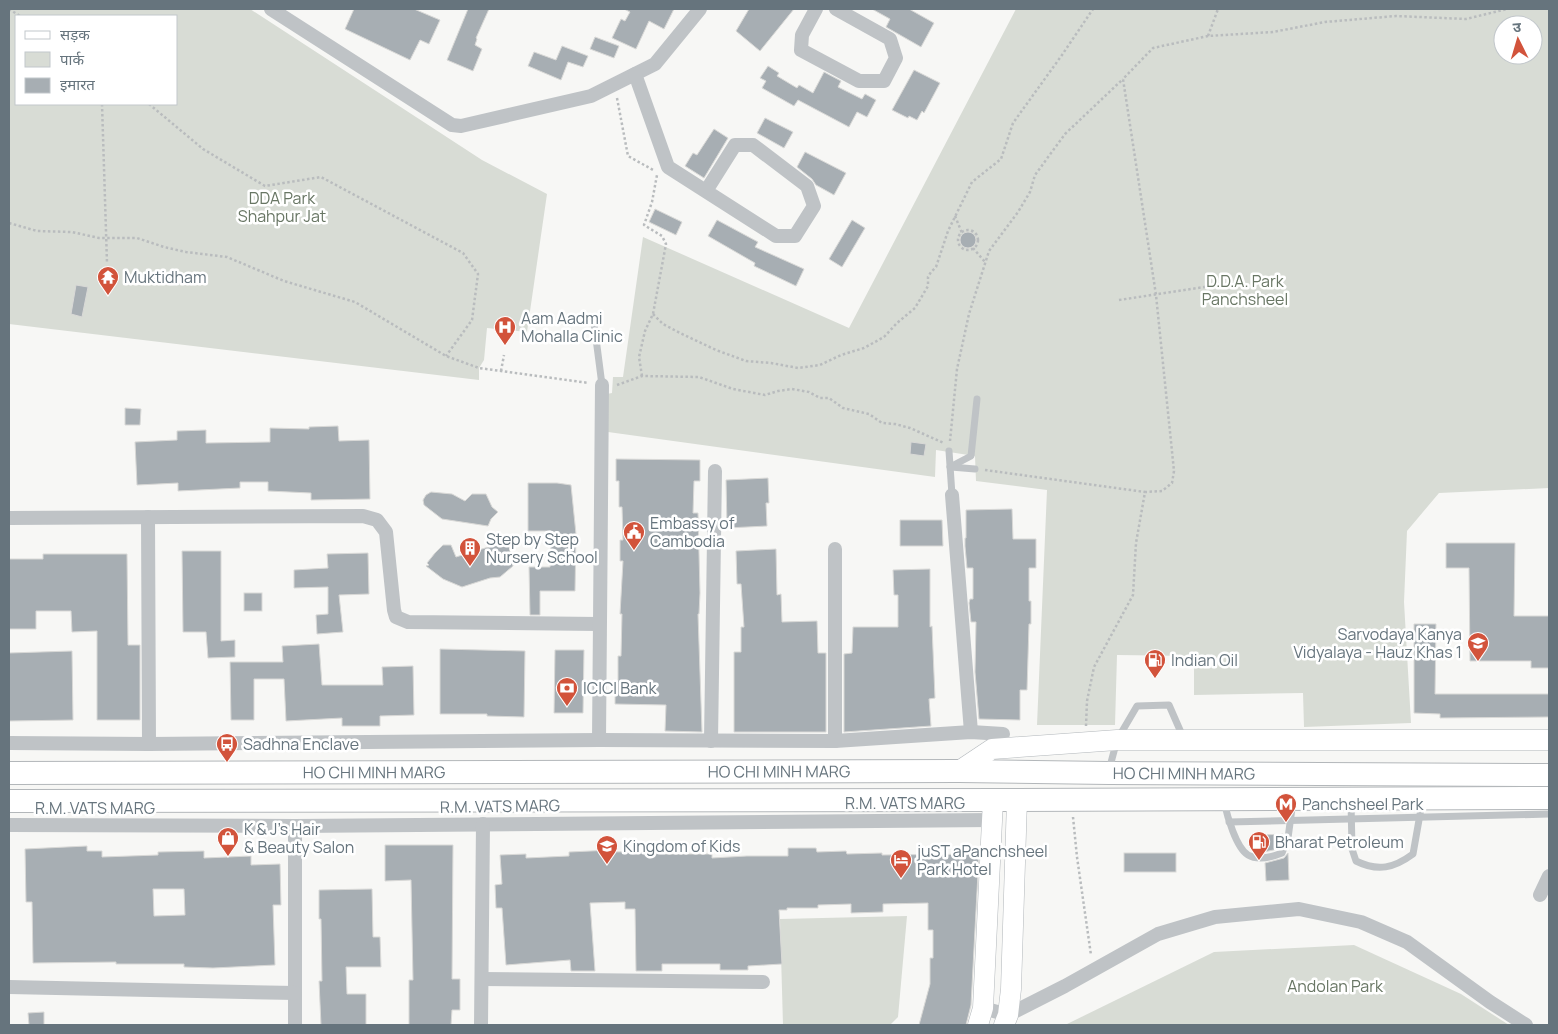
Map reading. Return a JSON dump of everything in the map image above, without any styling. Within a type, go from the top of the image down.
[{"type":"main road","name":"HO CHI MINH MARG","points":[[9,773],[959,771],[1549,775]]},
{"type":"main road","name":"HO CHI MINH MARG","points":[[9,801],[992,810],[1017,800],[1293,799],[1351,809],[1421,808],[1549,798]]},
{"type":"street","points":[[271,9],[452,125],[470,124],[591,96],[655,64],[700,9]]},
{"type":"street","points":[[816,9],[802,35],[802,50],[859,81],[884,81],[896,58],[890,39],[836,9]]},
{"type":"street","points":[[635,74],[668,166],[706,191],[776,236],[795,236],[814,206],[807,186],[753,144],[735,145],[706,191]]},
{"type":"street","points":[[599,740],[602,385]]},
{"type":"street","points":[[711,741],[715,472]]},
{"type":"street","points":[[952,495],[970,732]]},
{"type":"street","points":[[9,518],[364,516],[377,520],[386,532],[394,610],[396,617],[401,620],[408,622],[599,624]]},
{"type":"street","points":[[148,518],[149,744]]},
{"type":"street","points":[[835,549],[835,741]]},
{"type":"street","points":[[9,743],[149,744],[599,740],[835,741],[970,732],[1003,734]]},
{"type":"street","points":[[959,771],[992,749],[1117,740],[1549,740]]},
{"type":"street","points":[[1006,1020],[1011,989],[1017,800]]},
{"type":"street","points":[[992,810],[980,1017],[1006,1020],[1158,934],[1215,917],[1299,909],[1361,922],[1407,942],[1490,1002],[1526,1025]]},
{"type":"street","name":"R.M. VATS MARG","points":[[9,825],[295,826],[484,824],[992,810]]},
{"type":"street","points":[[481,1025],[484,824]]},
{"type":"street","points":[[295,826],[296,1025]]},
{"type":"street","points":[[990,854],[1015,856]]},
{"type":"street","points":[[1540,895],[1549,876]]},
{"type":"street","points":[[987,907],[1014,909]]},
{"type":"street","points":[[482,979],[763,982]]},
{"type":"street","points":[[9,987],[295,993]]},
{"type":"lane","points":[[594,323],[602,385]]},
{"type":"lane","points":[[950,467],[971,456],[977,399]]},
{"type":"lane","points":[[949,451],[952,495]]},
{"type":"lane","points":[[950,467],[975,469]]},
{"type":"lane","points":[[1109,773],[1117,740],[1137,706],[1169,705],[1184,740]]},
{"type":"lane","points":[[1223,800],[1237,842],[1248,855],[1260,858],[1272,857],[1282,853],[1288,838],[1293,799]]},
{"type":"lane","points":[[1229,822],[1290,822],[1351,809],[1352,849],[1356,861],[1369,868],[1394,866],[1413,854],[1421,808],[1549,814]]},
{"type":"path","points":[[653,314],[663,324],[716,350],[746,361],[798,368],[820,365],[841,355],[864,348],[884,337],[914,308],[928,286],[928,278],[936,268],[948,231],[972,182],[1001,159],[1013,123],[1093,9]]},
{"type":"path","points":[[1208,36],[1218,9]]},
{"type":"path","points":[[618,385],[642,376],[699,378],[733,389],[765,395],[792,389],[809,392],[820,398],[828,398],[843,408],[869,414],[882,423],[910,428],[950,446],[957,370],[969,314],[989,251],[1018,212],[1030,192],[1034,175],[1065,134],[1154,48],[1208,36],[1273,32],[1324,22],[1396,16],[1466,19],[1507,9]]},
{"type":"path","points":[[975,469],[1145,492],[1162,490],[1172,483],[1174,471],[1156,295],[1123,78]]},
{"type":"path","points":[[615,84],[628,156],[657,173],[652,202],[644,225],[662,236],[666,244],[653,314],[645,331],[639,357],[642,376]]},
{"type":"path","points":[[102,105],[108,263]]},
{"type":"path","points":[[150,105],[203,149],[265,186],[321,177],[463,253],[478,274],[472,320],[446,356]]},
{"type":"path","points":[[955,216],[962,233]]},
{"type":"path","points":[[9,223],[37,230],[72,232],[99,238],[137,238],[164,248],[226,257],[284,281],[355,302],[446,356],[479,368],[602,385]]},
{"type":"path","points":[[969,230],[976,235],[977,244],[973,248],[967,250],[959,246],[958,237],[969,230]]},
{"type":"path","points":[[973,248],[986,263]]},
{"type":"path","points":[[1118,300],[1211,286]]},
{"type":"path","points":[[501,371],[504,355]]},
{"type":"path","points":[[1086,733],[1087,702],[1094,667],[1133,595],[1136,543],[1145,492]]},
{"type":"path","points":[[1072,800],[1077,857],[1094,970]]},
{"type":"green space","name":"DDA Park Shahpur Jat","points":[[9,9],[250,9],[482,160],[547,194],[527,332],[487,328],[484,360],[479,368],[479,380],[9,324]]},
{"type":"green space","name":"D.D.A. Park Panchsheel","points":[[1016,9],[1549,9],[1549,488],[1439,493],[1407,531],[1404,602],[1411,723],[1304,727],[1303,693],[1194,695],[1194,656],[1117,655],[1115,725],[1037,725],[1047,490],[976,481],[975,456],[936,450],[935,477],[608,432],[607,394],[612,393],[613,377],[623,377],[643,237],[849,328]]},
{"type":"green space","points":[[907,916],[898,1017],[890,1025],[783,1025],[780,919]]},
{"type":"green space","name":"Andolan Park","points":[[1354,945],[1461,994],[1509,1025],[1065,1025],[1214,952]]},
{"type":"building","points":[[354,9],[414,9],[440,20],[429,44],[420,40],[410,60],[345,29]]},
{"type":"building","points":[[468,9],[489,9],[476,38],[475,45],[482,49],[473,71],[447,60]]},
{"type":"building","points":[[624,9],[674,9],[664,29],[649,21],[636,49],[612,38],[621,19],[625,21],[630,12]]},
{"type":"building","points":[[749,9],[794,9],[760,51],[736,31]]},
{"type":"building","points":[[872,9],[909,9],[934,23],[921,47],[886,27],[890,19]]},
{"type":"building","points":[[595,37],[619,46],[614,58],[590,49]]},
{"type":"building","points":[[562,46],[588,56],[583,67],[568,62],[561,80],[528,66],[534,52],[556,60]]},
{"type":"building","points":[[768,66],[779,73],[777,76],[797,88],[799,85],[813,93],[824,72],[841,81],[838,87],[862,99],[865,94],[876,100],[867,117],[857,112],[849,127],[798,100],[794,106],[762,88],[766,81],[760,78]]},
{"type":"building","points":[[914,70],[940,83],[924,113],[922,111],[917,120],[892,110]]},
{"type":"building","points":[[765,118],[793,132],[784,148],[757,133]]},
{"type":"building","points":[[714,129],[728,138],[704,178],[685,166],[693,153],[697,155]]},
{"type":"building","points":[[805,152],[846,173],[834,195],[816,185],[812,179],[797,167]]},
{"type":"building","points":[[655,209],[682,222],[676,235],[649,222]]},
{"type":"building","points":[[717,220],[758,242],[755,247],[804,269],[796,286],[754,266],[755,263],[708,236]]},
{"type":"building","points":[[852,220],[865,228],[842,267],[829,259]]},
{"type":"building","points":[[965,232],[971,232],[976,237],[974,246],[965,248],[960,243],[960,237]]},
{"type":"building","points":[[76,285],[88,287],[82,317],[71,314]]},
{"type":"building","points":[[125,408],[141,409],[140,425],[125,425]]},
{"type":"building","points":[[338,426],[339,441],[369,440],[370,499],[311,500],[311,493],[268,491],[268,482],[240,482],[240,488],[178,491],[178,483],[137,485],[135,442],[177,440],[177,431],[206,430],[206,443],[270,442],[270,428],[309,429],[309,427]]},
{"type":"building","points":[[911,442],[926,444],[924,456],[910,454]]},
{"type":"building","points":[[616,459],[700,460],[700,481],[694,481],[693,513],[698,513],[700,593],[698,614],[702,732],[665,731],[666,705],[615,704],[615,681],[618,681],[618,656],[621,656],[622,614],[620,614],[623,561],[620,561],[620,540],[623,540],[622,507],[619,507],[619,481],[616,481]]},
{"type":"building","points":[[768,478],[769,503],[766,503],[767,526],[727,528],[726,480]]},
{"type":"building","points":[[528,483],[571,485],[576,534],[575,591],[540,591],[540,615],[530,615],[529,567],[550,567],[551,531],[528,531]]},
{"type":"building","points":[[431,492],[452,494],[465,501],[472,494],[486,494],[492,507],[498,512],[491,519],[488,526],[442,519],[424,505],[423,500]]},
{"type":"building","points":[[1012,509],[1013,539],[1036,539],[1036,568],[1029,568],[1031,624],[1029,624],[1027,690],[1020,690],[1020,720],[979,719],[975,672],[976,622],[971,622],[969,603],[970,599],[973,599],[973,568],[967,568],[965,546],[966,510]]},
{"type":"building","points":[[900,520],[942,520],[943,546],[900,546]]},
{"type":"building","name":"Step by Step Nursery School","points":[[508,541],[513,566],[500,577],[490,578],[462,587],[443,579],[426,566],[429,565],[427,563],[443,545],[451,545],[456,557]]},
{"type":"building","points":[[1446,543],[1515,543],[1514,616],[1549,616],[1549,668],[1531,668],[1531,661],[1470,661],[1469,568],[1446,568]]},
{"type":"building","points":[[776,549],[777,595],[781,594],[782,622],[817,621],[818,653],[826,653],[826,732],[734,732],[734,652],[741,652],[741,627],[744,627],[741,584],[737,584],[736,551]]},
{"type":"building","points":[[182,551],[221,551],[221,641],[235,640],[235,657],[208,658],[206,632],[183,632]]},
{"type":"building","points":[[368,553],[369,594],[339,595],[343,632],[317,634],[316,615],[328,614],[328,587],[294,588],[294,570],[328,568],[327,554]]},
{"type":"building","points":[[43,554],[127,554],[128,645],[140,645],[140,720],[97,720],[97,631],[72,632],[71,611],[36,611],[36,629],[9,629],[9,559],[43,559]]},
{"type":"building","points":[[930,569],[930,627],[932,626],[935,698],[929,699],[931,726],[844,732],[844,654],[852,653],[853,627],[898,627],[898,595],[894,595],[893,570]]},
{"type":"building","points":[[244,593],[262,593],[262,611],[244,611]]},
{"type":"building","points":[[1414,624],[1436,624],[1435,694],[1549,694],[1549,717],[1440,718],[1440,714],[1414,713]]},
{"type":"building","points":[[319,644],[322,685],[383,685],[382,667],[413,666],[414,715],[380,716],[380,726],[342,726],[342,718],[286,721],[284,679],[254,679],[254,720],[231,720],[230,662],[283,662],[282,646]]},
{"type":"building","points":[[440,649],[525,651],[524,717],[487,716],[487,714],[440,714]]},
{"type":"building","points":[[555,650],[584,650],[583,713],[554,713]]},
{"type":"building","points":[[72,651],[73,720],[9,721],[9,653]]},
{"type":"building","points":[[1283,834],[1278,849],[1264,852],[1263,835]]},
{"type":"building","points":[[385,845],[453,845],[452,979],[460,979],[460,1010],[452,1010],[451,1025],[409,1025],[409,980],[413,980],[411,880],[385,881]]},
{"type":"building","points":[[87,846],[87,851],[102,851],[102,857],[158,855],[158,852],[204,851],[204,858],[251,856],[251,865],[280,864],[281,905],[273,905],[275,965],[213,968],[184,967],[184,964],[116,964],[116,962],[33,963],[32,902],[26,902],[25,849]],"holes":[[[153,889],[184,889],[185,915],[154,916]]]},
{"type":"building","points":[[788,848],[816,848],[817,852],[846,851],[847,854],[979,854],[971,1005],[966,1025],[919,1025],[930,984],[930,958],[933,958],[933,930],[928,930],[928,903],[883,904],[883,912],[851,913],[851,904],[818,905],[818,908],[787,908],[787,910],[779,910],[782,964],[748,966],[748,970],[720,970],[720,964],[662,964],[662,971],[636,971],[635,909],[625,909],[625,902],[590,903],[595,971],[571,971],[570,960],[506,965],[502,908],[496,908],[495,885],[502,884],[500,855],[526,854],[526,858],[569,856],[569,852],[612,850],[612,852],[664,851],[664,854],[712,854],[712,858],[788,856]]},
{"type":"building","points":[[1124,853],[1176,853],[1176,872],[1124,872]]},
{"type":"building","points":[[1288,853],[1289,880],[1266,881],[1265,863],[1284,858]]},
{"type":"building","points":[[372,889],[373,937],[380,937],[381,967],[346,967],[347,994],[366,994],[366,1025],[321,1025],[319,981],[322,981],[319,890]]},
{"type":"building","points":[[44,1012],[44,1025],[29,1025],[28,1013]]},
{"type":"place","name":"Muktidham","points":[[108,296]]},
{"type":"place","name":"Aam Aadmi Mohalla Clinic","points":[[505,346]]},
{"type":"place","name":"Embassy of Cambodia","points":[[634,551]]},
{"type":"place","name":"Step by Step Nursery School","points":[[470,567]]},
{"type":"place","name":"Sarvodaya Kanya Vidyalaya - Hauz Khas 1","points":[[1478,662]]},
{"type":"place","name":"Indian Oil","points":[[1155,679]]},
{"type":"place","name":"ICICI Bank","points":[[567,707]]},
{"type":"place","name":"Sadhna Enclave","points":[[227,763]]},
{"type":"place","name":"Panchsheel Park","points":[[1286,823]]},
{"type":"place","name":"K & J's Hair & Beauty Salon","points":[[228,857]]},
{"type":"place","name":"Bharat Petroleum","points":[[1259,861]]},
{"type":"place","name":"Kingdom of Kids","points":[[607,865]]},
{"type":"place","name":"juST aPanchsheel Park Hotel","points":[[901,879]]}]
